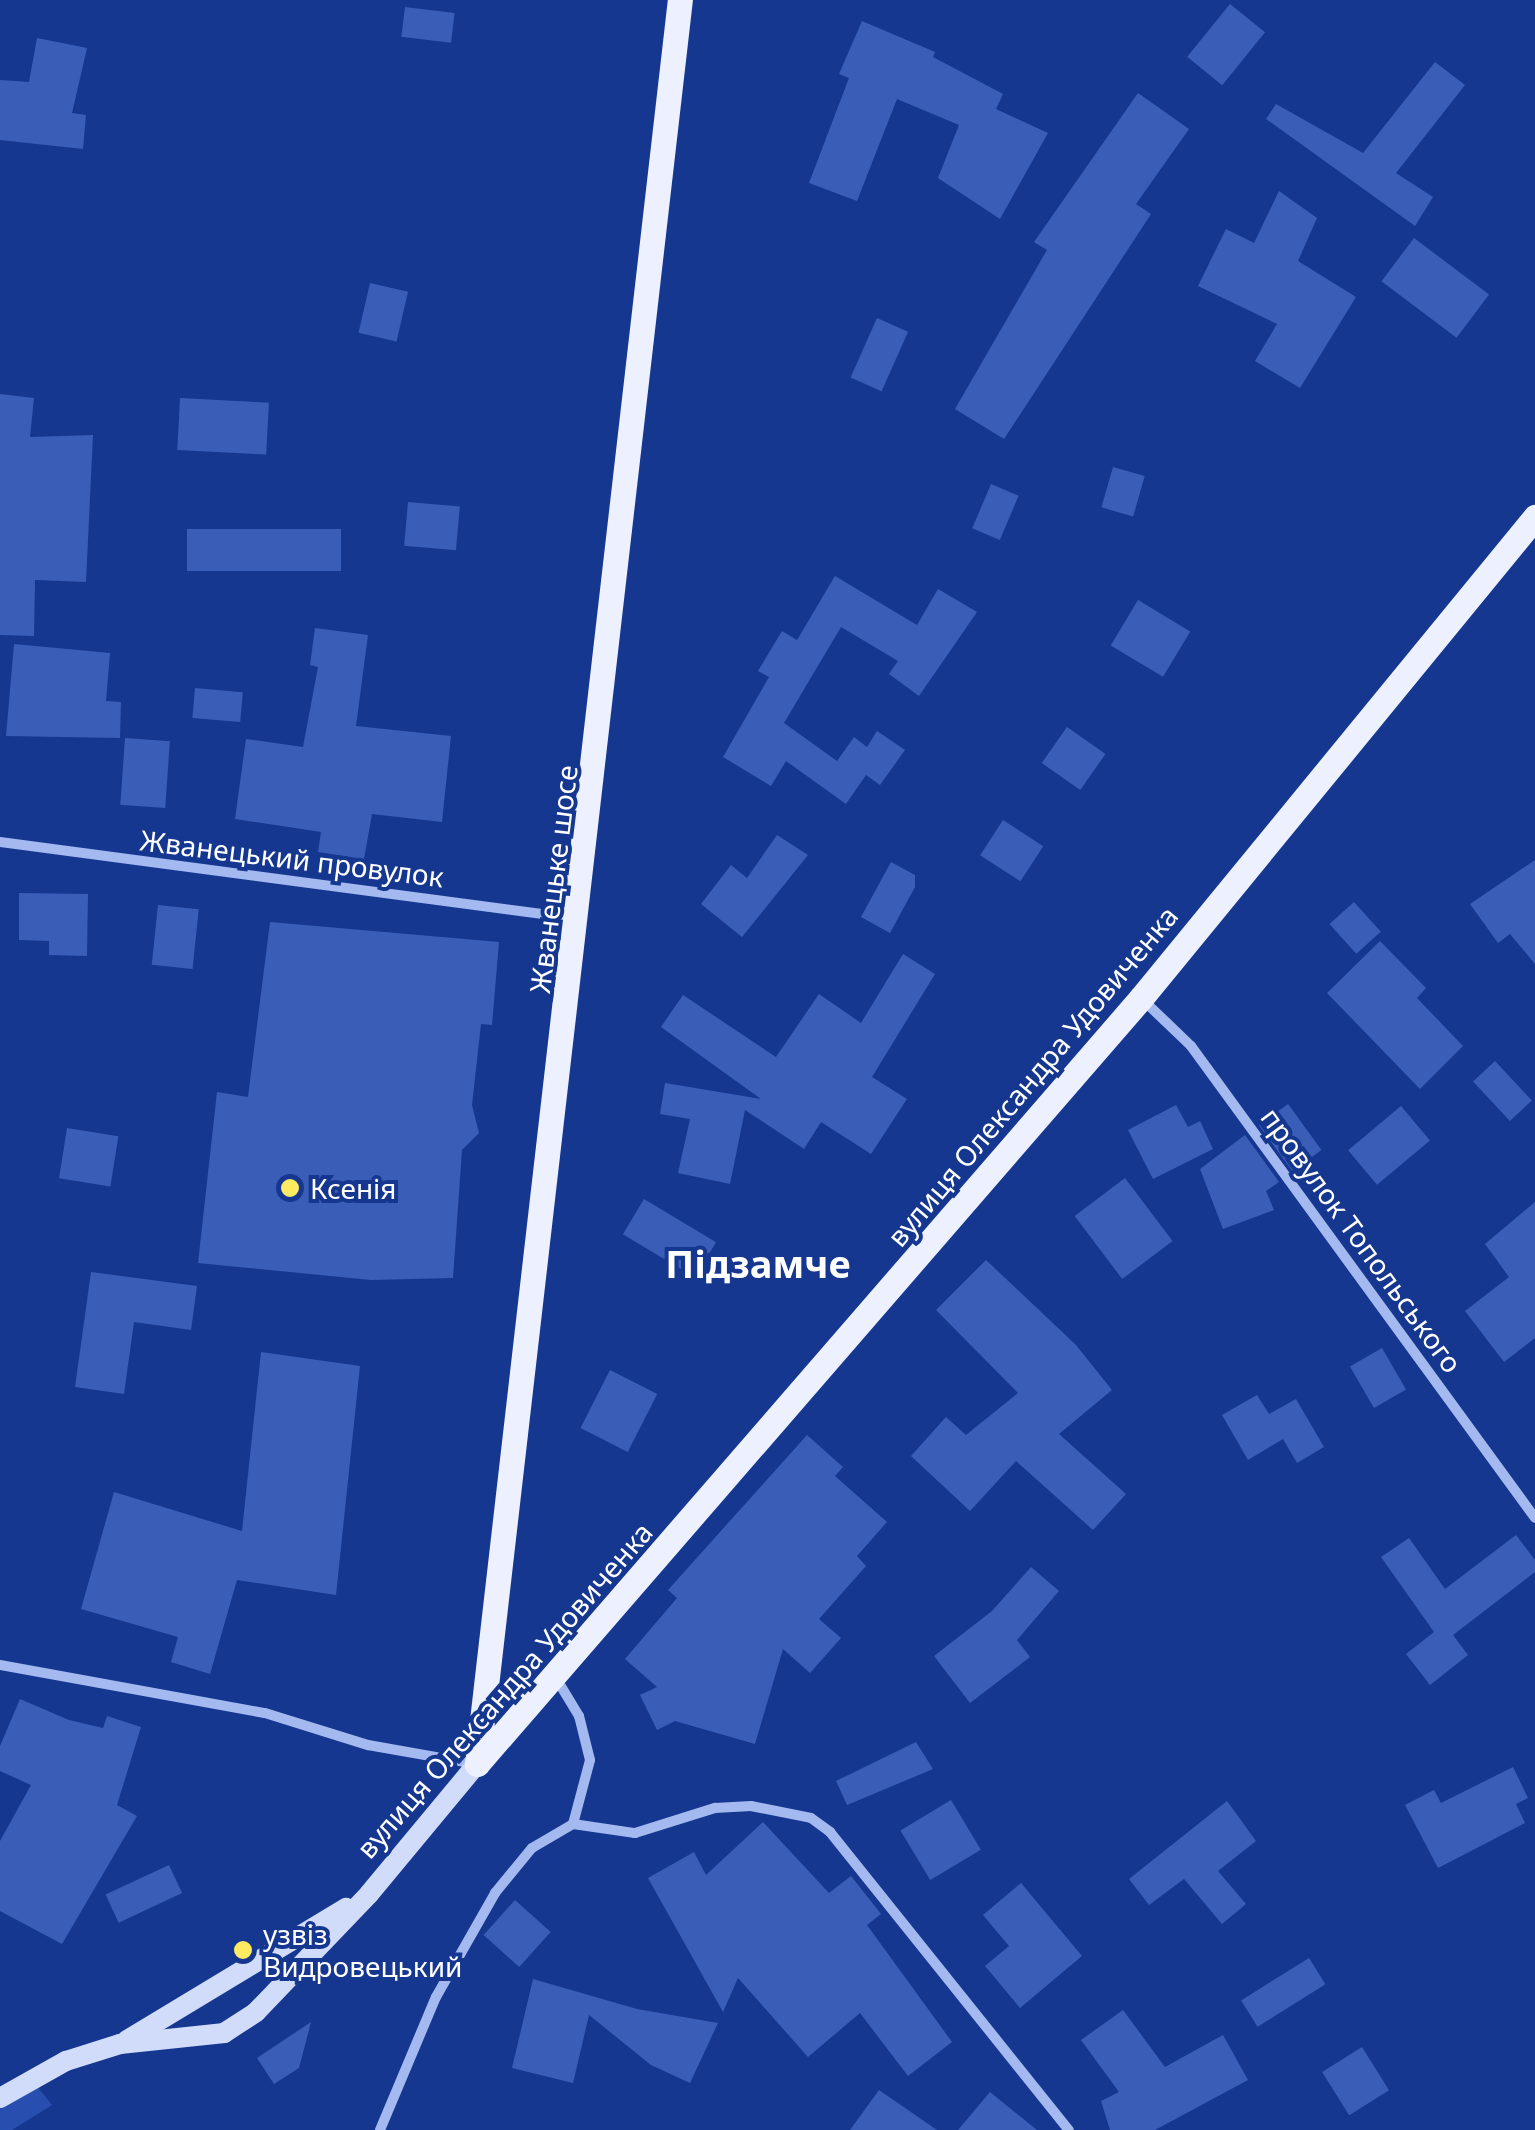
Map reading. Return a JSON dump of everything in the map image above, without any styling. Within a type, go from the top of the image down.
[{"type":"main road","name":"Жванецьке шосе","points":[[477,1764],[579,918],[680,0]]},
{"type":"main road","name":"вулиця Олександра Удовиченка","points":[[0,2098],[66,2061],[120,2044],[224,2033],[274,1998],[1141,998],[1535,517]]},
{"type":"main road","name":"вулиця Олександра Удовиченка","points":[[120,2044],[368,1894]]},
{"type":"street","name":"Жванецький провулок","points":[[0,842],[579,918]]},
{"type":"street","name":"провулок Топольського","points":[[1141,998],[1191,1046],[1535,1518]]},
{"type":"street","points":[[0,1664],[266,1713],[368,1745],[477,1764]]},
{"type":"street","points":[[380,2130],[436,1996],[495,1893],[532,1848],[573,1824],[587,1788],[588,1747],[556,1677]]},
{"type":"street","points":[[573,1824],[635,1833],[715,1808],[750,1806],[811,1818],[830,1832],[1069,2130]]},
{"type":"shaded area","points":[[32,2080],[52,2105],[12,2130],[0,2130],[0,2100]]},
{"type":"building","points":[[1230,4],[1265,32],[1222,85],[1187,57]]},
{"type":"building","points":[[405,7],[455,13],[451,43],[401,37]]},
{"type":"building","points":[[862,21],[935,52],[933,57],[1003,94],[996,109],[1048,133],[1000,219],[938,178],[959,125],[897,99],[857,201],[809,183],[849,78],[839,74]]},
{"type":"building","points":[[37,38],[87,48],[72,113],[86,115],[83,149],[0,140],[0,80],[29,82]]},
{"type":"building","points":[[1435,62],[1465,85],[1396,173],[1433,197],[1415,226],[1266,119],[1276,104],[1363,153]]},
{"type":"building","points":[[1138,93],[1189,129],[1136,204],[1151,214],[1004,439],[955,409],[1047,250],[1034,242]]},
{"type":"building","points":[[1279,191],[1317,218],[1298,261],[1356,297],[1300,388],[1255,361],[1277,324],[1198,286],[1226,229],[1254,243]]},
{"type":"building","points":[[1414,238],[1489,295],[1457,338],[1382,281]]},
{"type":"building","points":[[370,283],[408,292],[397,341],[359,333]]},
{"type":"building","points":[[877,318],[908,332],[882,391],[851,377]]},
{"type":"building","points":[[0,394],[34,398],[30,437],[93,435],[86,582],[35,580],[34,636],[0,635]]},
{"type":"building","points":[[180,398],[269,403],[266,455],[177,450]]},
{"type":"building","points":[[1113,467],[1145,476],[1133,516],[1101,507]]},
{"type":"building","points":[[991,484],[1019,496],[1000,540],[972,528]]},
{"type":"building","points":[[408,502],[460,507],[456,550],[404,546]]},
{"type":"building","points":[[187,529],[341,529],[341,571],[187,571]]},
{"type":"building","points":[[835,576],[917,625],[938,589],[977,612],[919,696],[889,674],[898,661],[841,627],[784,723],[837,761],[854,737],[867,747],[877,731],[905,750],[880,785],[866,775],[846,804],[786,761],[771,786],[723,757],[769,677],[758,671],[782,631],[797,640]]},
{"type":"building","points":[[1138,600],[1190,631],[1163,677],[1111,645]]},
{"type":"building","points":[[315,628],[368,635],[356,726],[451,736],[442,822],[372,814],[364,859],[318,852],[321,832],[235,819],[246,739],[303,747],[318,667],[310,665]]},
{"type":"building","points":[[14,644],[110,653],[106,701],[121,702],[120,738],[6,736]]},
{"type":"building","points":[[195,688],[243,692],[240,722],[192,718]]},
{"type":"building","points":[[1067,727],[1106,754],[1080,790],[1042,763]]},
{"type":"building","points":[[125,738],[170,741],[165,808],[120,805]]},
{"type":"building","points":[[1003,820],[1043,846],[1020,881],[980,855]]},
{"type":"building","points":[[777,835],[808,855],[742,937],[701,904],[731,865],[747,878]]},
{"type":"building","points":[[1535,860],[1535,964],[1510,934],[1498,943],[1470,904]]},
{"type":"building","points":[[891,862],[915,875],[915,887],[890,933],[861,917]]},
{"type":"building","points":[[19,893],[88,894],[87,956],[49,955],[49,941],[19,940]]},
{"type":"building","points":[[1354,902],[1381,932],[1356,954],[1329,924]]},
{"type":"building","points":[[158,905],[199,909],[193,969],[152,965]]},
{"type":"building","points":[[270,922],[499,942],[492,1025],[481,1024],[472,1105],[479,1133],[462,1150],[453,1278],[371,1280],[198,1263],[217,1092],[248,1097]]},
{"type":"building","points":[[1380,941],[1426,988],[1417,998],[1463,1046],[1420,1089],[1327,993]]},
{"type":"building","points":[[903,954],[935,974],[872,1077],[907,1099],[871,1154],[821,1122],[804,1149],[745,1110],[730,1184],[678,1173],[690,1119],[660,1114],[665,1083],[761,1099],[661,1027],[683,995],[776,1057],[819,994],[861,1023]]},
{"type":"building","points":[[1495,1061],[1532,1100],[1510,1121],[1473,1081]]},
{"type":"building","points":[[1288,1104],[1322,1150],[1292,1171],[1259,1125]]},
{"type":"building","points":[[1176,1105],[1188,1127],[1200,1121],[1213,1149],[1153,1179],[1128,1130]]},
{"type":"building","points":[[1401,1106],[1430,1140],[1377,1185],[1348,1150]]},
{"type":"building","points":[[67,1128],[118,1136],[110,1187],[59,1178]]},
{"type":"building","points":[[1245,1135],[1279,1182],[1266,1191],[1274,1210],[1223,1229],[1200,1169]]},
{"type":"building","points":[[1125,1178],[1173,1241],[1122,1279],[1075,1216]]},
{"type":"building","points":[[644,1199],[716,1242],[695,1277],[623,1234]]},
{"type":"building","points":[[1535,1202],[1535,1338],[1504,1362],[1465,1311],[1509,1277],[1485,1244]]},
{"type":"building","points":[[986,1260],[1076,1345],[1112,1390],[1059,1434],[1126,1494],[1093,1530],[1016,1461],[970,1511],[911,1456],[946,1417],[966,1435],[1018,1393],[936,1310]]},
{"type":"building","points":[[91,1272],[197,1286],[191,1330],[134,1322],[124,1394],[75,1387]]},
{"type":"building","points":[[1382,1348],[1406,1390],[1374,1408],[1350,1366]]},
{"type":"building","points":[[261,1352],[360,1366],[336,1595],[237,1580],[210,1674],[171,1662],[178,1637],[81,1609],[114,1492],[242,1531]]},
{"type":"building","points":[[610,1370],[657,1394],[628,1452],[580,1428]]},
{"type":"building","points":[[1257,1395],[1269,1414],[1296,1399],[1324,1447],[1297,1463],[1283,1439],[1248,1460],[1222,1415]]},
{"type":"building","points":[[807,1435],[843,1467],[835,1476],[887,1522],[857,1556],[866,1566],[819,1619],[841,1638],[810,1673],[783,1649],[755,1744],[675,1721],[657,1730],[640,1695],[657,1687],[625,1659],[677,1598],[668,1590]]},
{"type":"building","points":[[1516,1535],[1535,1560],[1535,1572],[1453,1635],[1468,1655],[1430,1685],[1406,1654],[1434,1632],[1381,1557],[1409,1538],[1445,1589]]},
{"type":"building","points":[[1031,1567],[1059,1591],[1017,1640],[1030,1657],[970,1703],[934,1656],[992,1611]]},
{"type":"building","points":[[20,1699],[69,1720],[103,1728],[107,1716],[141,1727],[117,1805],[137,1816],[62,1944],[0,1911],[0,1841],[31,1785],[0,1771],[0,1746]]},
{"type":"building","points":[[916,1742],[933,1769],[847,1805],[836,1781]]},
{"type":"building","points":[[1513,1767],[1528,1798],[1516,1804],[1525,1823],[1438,1868],[1405,1805],[1434,1790],[1441,1803]]},
{"type":"building","points":[[951,1800],[981,1850],[930,1880],[900,1830]]},
{"type":"building","points":[[1227,1801],[1256,1841],[1218,1871],[1246,1904],[1222,1924],[1184,1879],[1149,1905],[1129,1879]]},
{"type":"building","points":[[763,1822],[829,1893],[851,1876],[881,1914],[867,1925],[952,2042],[908,2076],[860,2013],[808,2057],[738,1978],[723,2012],[648,1878],[694,1852],[706,1875]]},
{"type":"building","points":[[169,1865],[182,1893],[119,1923],[106,1895]]},
{"type":"building","points":[[1021,1883],[1082,1956],[1020,2008],[985,1966],[1009,1946],[983,1915]]},
{"type":"building","points":[[515,1900],[551,1932],[519,1967],[484,1935]]},
{"type":"building","points":[[1309,1958],[1325,1984],[1258,2027],[1241,2000]]},
{"type":"building","points":[[533,1979],[637,2009],[718,2023],[690,2083],[651,2065],[589,2015],[573,2083],[512,2068]]},
{"type":"building","points":[[1123,2010],[1165,2067],[1223,2035],[1248,2080],[1155,2130],[1110,2130],[1101,2101],[1119,2092],[1081,2040]]},
{"type":"building","points":[[311,2022],[299,2068],[274,2084],[257,2058]]},
{"type":"building","points":[[1362,2047],[1389,2090],[1349,2115],[1322,2072]]},
{"type":"building","points":[[879,2090],[937,2130],[850,2130]]},
{"type":"building","points":[[990,2092],[1037,2130],[958,2130]]},
{"type":"place","name":"Ксенія","points":[[290,1188]]},
{"type":"place","name":"узвіз Видровецький","points":[[243,1950]]},
{"type":"district","name":"Підзамче","points":[[758,1264]]}]
